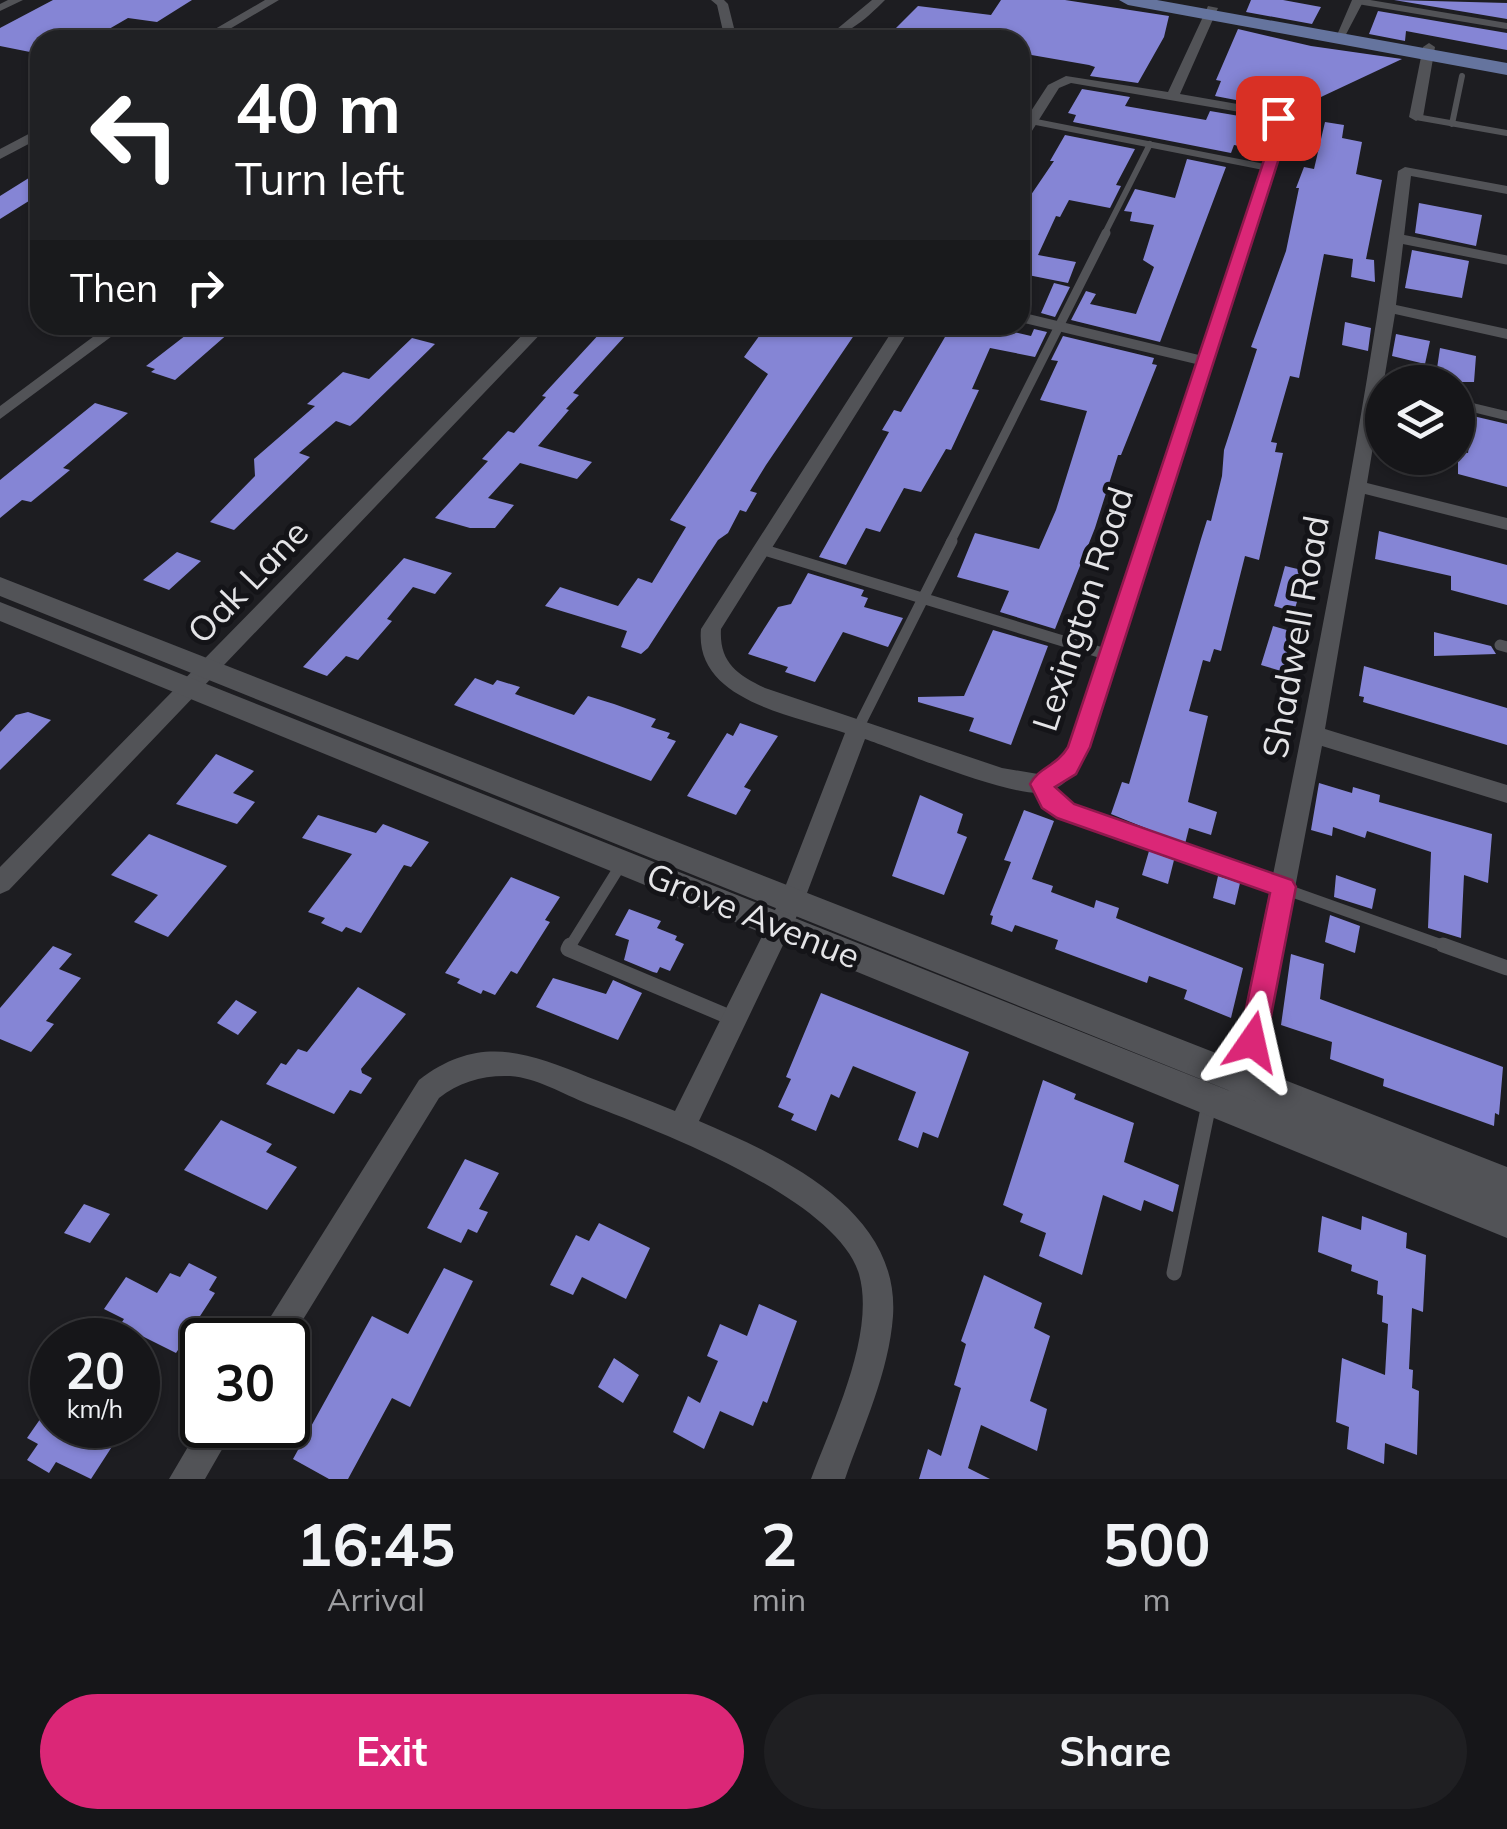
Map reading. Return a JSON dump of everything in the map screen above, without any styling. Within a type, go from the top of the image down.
[{"type":"main road","points":[[1128,0],[1507,61]]},
{"type":"main road","points":[[1168,0],[1210,11]]},
{"type":"main road","points":[[1428,51],[1507,70]]},
{"type":"street","points":[[0,8],[17,0]]},
{"type":"street","points":[[220,30],[273,0]]},
{"type":"street","points":[[717,0],[722,4],[728,30]]},
{"type":"street","points":[[842,30],[879,0]]},
{"type":"street","points":[[1340,35],[1358,0]]},
{"type":"street","points":[[1031,121],[1062,80],[1096,81],[1173,95],[1210,11]]},
{"type":"street","points":[[1416,117],[1428,51]]},
{"type":"street","name":"Lexington Road","points":[[898,335],[711,629],[708,646],[715,665],[734,683],[758,694],[1002,777],[1041,784],[1068,767],[1079,747],[1283,124],[1278,118],[1173,95]]},
{"type":"street","points":[[0,155],[30,138]]},
{"type":"street","points":[[1404,176],[1507,190]]},
{"type":"street","points":[[1404,176],[1507,202]]},
{"type":"street","name":"Shadwell Road","points":[[1381,365],[1404,176]]},
{"type":"street","points":[[1388,308],[1507,334]]},
{"type":"street","points":[[1030,319],[1203,362]]},
{"type":"street","points":[[0,414],[106,335]]},
{"type":"street","name":"Oak Lane","points":[[0,883],[531,335]]},
{"type":"street","name":"Shadwell Road","points":[[1231,1097],[1283,887],[1365,442]]},
{"type":"street","points":[[1355,486],[1507,524]]},
{"type":"street","name":"Grove Avenue","points":[[0,586],[622,863],[786,914]]},
{"type":"street","name":"Grove Avenue","points":[[0,611],[200,678],[786,914],[1231,1097],[1507,1220]]},
{"type":"street","points":[[682,1126],[786,914],[858,728]]},
{"type":"street","points":[[1313,734],[1507,794]]},
{"type":"street","points":[[286,1318],[428,1089],[442,1077],[490,1064],[521,1065],[682,1126],[760,1164],[811,1198],[852,1234],[872,1264],[879,1294],[874,1341],[828,1479]]},
{"type":"street","name":"Grove Avenue","points":[[1231,1097],[1507,1184]]},
{"type":"street","points":[[186,1479],[206,1448]]},
{"type":"lane","points":[[1358,0],[1507,26]]},
{"type":"lane","points":[[1452,124],[1462,76]]},
{"type":"lane","points":[[1416,117],[1507,133]]},
{"type":"lane","points":[[1031,121],[1269,168]]},
{"type":"lane","points":[[858,728],[1150,144]]},
{"type":"lane","points":[[1396,238],[1507,260]]},
{"type":"lane","points":[[1475,408],[1507,416]]},
{"type":"lane","points":[[762,550],[1109,655]]},
{"type":"lane","points":[[1041,784],[1051,801],[1065,811],[1507,968]]},
{"type":"lane","points":[[622,863],[568,949],[734,1019]]},
{"type":"lane","points":[[1174,1273],[1231,1097]]},
{"type":"building","points":[[53,0],[192,0],[157,22],[128,18],[107,30],[30,30],[30,52],[0,46],[0,28]]},
{"type":"building","points":[[1001,0],[1065,0],[1169,16],[1164,37],[1138,83],[1090,76],[1095,67],[1030,55],[1030,30],[894,30],[918,6],[991,15]]},
{"type":"building","points":[[1251,0],[1283,0],[1321,7],[1312,24],[1246,12]]},
{"type":"building","points":[[1394,0],[1507,3],[1507,19]]},
{"type":"building","points":[[1378,11],[1507,33],[1507,50],[1406,31],[1405,41],[1369,34]]},
{"type":"building","points":[[1238,29],[1311,46],[1402,59],[1306,104],[1265,98],[1262,105],[1215,96],[1221,81],[1216,80]]},
{"type":"building","points":[[1082,89],[1130,97],[1125,106],[1206,120],[1210,111],[1257,119],[1246,147],[1234,145],[1231,153],[1073,122],[1076,115],[1068,113]]},
{"type":"building","points":[[1325,122],[1344,125],[1342,138],[1362,142],[1356,174],[1382,180],[1366,259],[1374,260],[1375,282],[1351,277],[1353,259],[1324,254],[1299,378],[1290,376],[1271,442],[1277,443],[1275,452],[1283,453],[1259,560],[1245,556],[1221,651],[1214,649],[1210,662],[1203,660],[1189,711],[1208,716],[1188,802],[1217,812],[1211,835],[1189,828],[1185,844],[1111,814],[1122,782],[1129,784],[1201,539],[1207,520],[1211,521],[1224,450],[1257,349],[1251,347],[1286,251],[1296,188],[1304,167],[1314,169]]},
{"type":"building","points":[[1065,135],[1135,149],[1116,185],[1121,186],[1110,208],[1069,200],[1060,217],[1056,216],[1038,255],[1076,262],[1068,283],[1030,275],[1030,196],[1054,161],[1050,161]]},
{"type":"building","points":[[1187,159],[1226,167],[1160,342],[1071,320],[1086,291],[1096,294],[1090,304],[1136,314],[1154,267],[1143,260],[1154,225],[1130,221],[1132,212],[1124,211],[1135,189],[1175,198]]},
{"type":"building","points":[[30,177],[30,200],[0,219],[0,196]]},
{"type":"building","points":[[1419,203],[1482,215],[1476,246],[1415,233]]},
{"type":"building","points":[[1412,250],[1469,261],[1462,298],[1405,288]]},
{"type":"building","points":[[1054,283],[1070,287],[1055,317],[1041,313]]},
{"type":"building","points":[[1345,322],[1371,328],[1368,351],[1342,345]]},
{"type":"building","points":[[1034,329],[1047,332],[1035,357],[990,348],[972,389],[979,390],[951,450],[946,449],[921,492],[904,488],[880,532],[866,528],[846,565],[819,557],[889,432],[882,430],[894,410],[901,412],[946,335],[1031,336]]},
{"type":"building","points":[[1396,334],[1430,341],[1425,364],[1392,356]]},
{"type":"building","points":[[186,335],[227,335],[175,380],[151,372],[155,369],[146,366]]},
{"type":"building","points":[[598,335],[625,336],[573,393],[579,395],[538,446],[592,462],[577,479],[520,463],[488,498],[514,505],[495,528],[470,528],[435,518],[488,461],[482,459],[508,431],[514,433],[546,397],[542,396]]},
{"type":"building","points":[[760,335],[854,335],[750,491],[757,493],[746,512],[740,510],[728,533],[718,540],[648,648],[641,654],[621,647],[627,631],[545,606],[560,587],[618,606],[638,578],[652,583],[686,527],[670,520],[768,374],[744,357]]},
{"type":"building","points":[[1063,336],[1154,358],[1152,364],[1157,365],[1118,455],[1095,528],[1055,629],[1000,612],[1009,591],[957,577],[975,533],[1039,549],[1056,510],[1087,411],[1040,400],[1058,361],[1051,360]]},
{"type":"building","points":[[412,338],[435,344],[350,426],[336,421],[299,453],[310,457],[234,530],[210,522],[255,476],[254,459],[315,406],[307,404],[343,372],[369,379]]},
{"type":"building","points":[[1440,348],[1476,356],[1475,369],[1475,365],[1438,365]]},
{"type":"building","points":[[95,403],[128,413],[63,468],[70,470],[31,502],[22,500],[0,518],[0,480]]},
{"type":"building","points":[[1475,416],[1507,424],[1507,487],[1462,475],[1475,475]]},
{"type":"building","points":[[1379,531],[1507,565],[1507,605],[1451,590],[1451,576],[1375,559]]},
{"type":"building","points":[[177,552],[201,561],[169,590],[143,580]]},
{"type":"building","points":[[404,558],[452,573],[435,594],[413,587],[387,619],[392,621],[358,660],[346,656],[327,676],[303,667]]},
{"type":"building","points":[[1285,566],[1306,571],[1294,612],[1274,606]]},
{"type":"building","points":[[808,573],[864,590],[861,596],[868,598],[864,607],[903,618],[888,647],[843,632],[815,682],[785,672],[788,667],[748,654],[778,607],[791,604]]},
{"type":"building","points":[[1273,626],[1297,633],[1288,673],[1261,665]]},
{"type":"building","points":[[993,630],[1048,646],[1011,745],[969,731],[974,718],[918,702],[918,697],[964,696]]},
{"type":"building","points":[[1434,632],[1491,646],[1496,654],[1434,656]]},
{"type":"building","points":[[1364,666],[1507,708],[1507,745],[1363,702],[1364,697],[1359,696]]},
{"type":"building","points":[[475,678],[493,685],[497,680],[520,687],[515,694],[574,715],[588,696],[614,704],[656,719],[651,727],[670,733],[667,738],[676,741],[651,781],[454,705]]},
{"type":"building","points":[[28,712],[51,720],[0,770],[0,732],[16,715]]},
{"type":"building","points":[[740,723],[778,736],[744,787],[751,790],[736,815],[687,796],[727,733],[733,736]]},
{"type":"building","points":[[216,754],[254,771],[233,793],[255,802],[237,824],[176,804]]},
{"type":"building","points":[[1319,783],[1352,793],[1353,787],[1380,795],[1379,802],[1492,834],[1488,883],[1464,875],[1461,938],[1428,928],[1431,852],[1367,831],[1365,838],[1333,827],[1332,836],[1311,830]]},
{"type":"building","points":[[920,795],[963,814],[957,833],[967,837],[944,895],[892,876]]},
{"type":"building","points":[[1024,810],[1054,821],[1032,879],[1053,886],[1051,892],[1094,908],[1096,900],[1119,908],[1116,918],[1243,968],[1231,1018],[1184,999],[1187,990],[1149,976],[1147,983],[1055,949],[1058,940],[1015,925],[1012,932],[991,924],[990,915],[1011,862],[1004,860]]},
{"type":"building","points":[[318,815],[376,833],[383,824],[429,842],[411,867],[404,865],[361,933],[346,927],[342,932],[321,923],[325,918],[308,912],[352,854],[302,838]]},
{"type":"building","points":[[149,834],[227,866],[168,937],[134,922],[158,895],[111,875]]},
{"type":"building","points":[[1149,851],[1174,860],[1168,884],[1142,875]]},
{"type":"building","points":[[1336,875],[1376,889],[1372,909],[1334,897]]},
{"type":"building","points":[[1218,876],[1240,883],[1235,905],[1213,898]]},
{"type":"building","points":[[511,877],[560,897],[545,920],[550,922],[517,974],[511,971],[495,995],[483,990],[481,994],[445,973]]},
{"type":"building","points":[[629,909],[661,921],[657,928],[677,936],[675,940],[684,944],[670,971],[660,967],[657,973],[624,960],[629,940],[615,935]]},
{"type":"building","points":[[1330,915],[1360,926],[1355,953],[1325,942]]},
{"type":"building","points":[[53,946],[72,954],[59,969],[81,978],[46,1021],[54,1024],[31,1052],[0,1039],[0,1008]]},
{"type":"building","points":[[1291,954],[1324,964],[1320,999],[1503,1067],[1499,1115],[1495,1113],[1494,1126],[1383,1086],[1384,1079],[1330,1059],[1332,1042],[1281,1025]]},
{"type":"building","points":[[553,978],[606,994],[613,980],[642,993],[618,1040],[536,1007]]},
{"type":"building","points":[[358,987],[406,1014],[361,1069],[372,1078],[361,1094],[350,1090],[334,1114],[266,1084],[281,1063],[286,1065],[298,1049],[307,1052]]},
{"type":"building","points":[[821,993],[969,1052],[938,1138],[923,1132],[918,1148],[898,1140],[916,1092],[853,1066],[839,1098],[831,1094],[816,1131],[791,1120],[794,1114],[778,1107],[791,1079],[786,1077]]},
{"type":"building","points":[[236,1000],[257,1012],[238,1035],[217,1023]]},
{"type":"building","points":[[1043,1080],[1076,1094],[1074,1099],[1134,1123],[1124,1162],[1179,1185],[1173,1212],[1144,1200],[1141,1211],[1103,1195],[1082,1275],[1039,1256],[1046,1233],[1020,1222],[1023,1214],[1003,1205]]},
{"type":"building","points":[[221,1120],[272,1144],[266,1152],[297,1167],[267,1210],[184,1170]]},
{"type":"building","points":[[465,1159],[499,1173],[479,1209],[488,1212],[477,1233],[468,1229],[461,1243],[427,1228]]},
{"type":"building","points":[[84,1204],[110,1214],[90,1243],[64,1233]]},
{"type":"building","points":[[1322,1216],[1361,1230],[1362,1216],[1407,1233],[1406,1248],[1426,1255],[1423,1312],[1412,1308],[1409,1369],[1413,1370],[1412,1388],[1419,1391],[1417,1455],[1385,1443],[1384,1464],[1347,1449],[1349,1427],[1336,1422],[1342,1358],[1385,1375],[1388,1324],[1382,1322],[1383,1296],[1377,1294],[1378,1281],[1351,1271],[1352,1265],[1318,1252]]},
{"type":"building","points":[[599,1223],[650,1248],[626,1299],[582,1277],[573,1295],[550,1285],[576,1235],[589,1241]]},
{"type":"building","points":[[189,1263],[217,1277],[209,1290],[215,1293],[199,1318],[180,1318],[180,1347],[176,1353],[160,1345],[160,1318],[122,1318],[104,1309],[126,1277],[157,1293],[170,1273],[180,1277]]},
{"type":"building","points":[[444,1268],[473,1281],[410,1407],[392,1398],[348,1479],[329,1479],[293,1459],[299,1448],[310,1448],[310,1428],[372,1316],[408,1334]]},
{"type":"building","points":[[984,1275],[1042,1303],[1034,1328],[1050,1336],[1030,1401],[1047,1409],[1037,1451],[981,1425],[968,1468],[990,1479],[919,1479],[928,1449],[941,1456],[961,1388],[954,1385],[966,1344],[961,1341]]},
{"type":"building","points":[[759,1304],[797,1321],[767,1403],[763,1401],[753,1426],[720,1411],[704,1449],[673,1432],[688,1396],[700,1403],[718,1361],[707,1356],[720,1324],[747,1336]]},
{"type":"building","points":[[614,1358],[639,1375],[623,1403],[598,1387]]},
{"type":"building","points":[[35,1448],[111,1448],[91,1479],[56,1462],[49,1473],[27,1460]]},
{"type":"route","points":[[1252,1042],[1283,887],[1065,811],[1051,801],[1041,784],[1060,775],[1079,747],[1283,124],[1278,118]]}]
